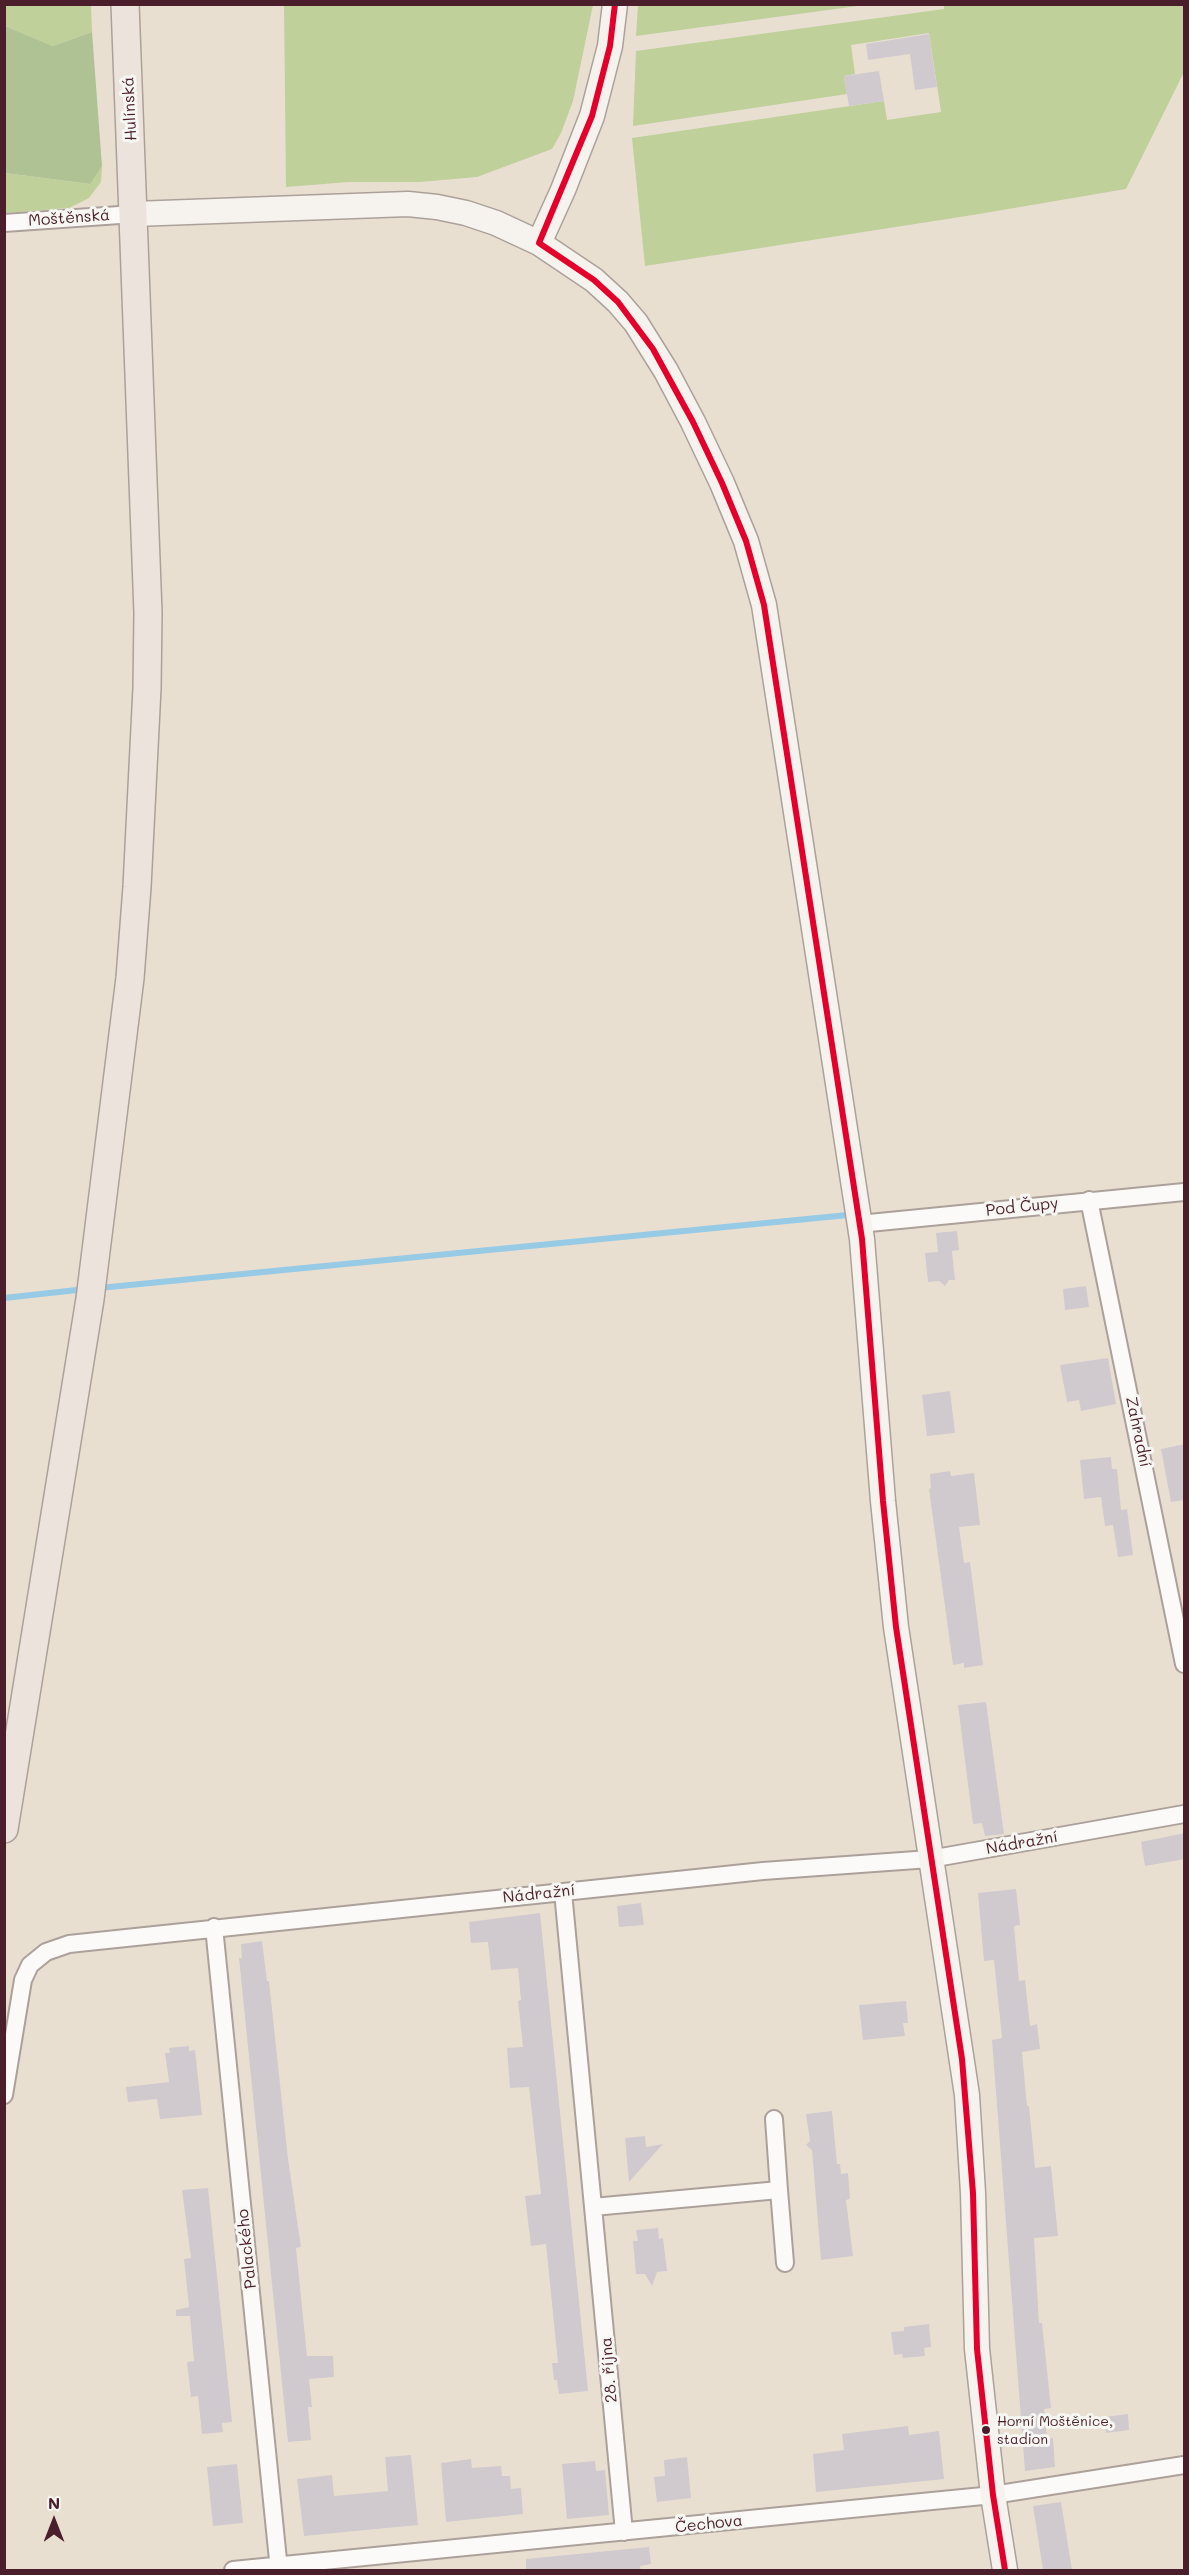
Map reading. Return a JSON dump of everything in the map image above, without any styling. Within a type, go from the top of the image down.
[{"type":"main road","name":"Hulínská","points":[[4,1829],[94,1273],[130,978],[147,688],[148,613],[125,4]]},
{"type":"street","points":[[539,243],[592,116],[610,46],[615,4]]},
{"type":"street","points":[[134,214],[408,204],[465,213],[496,223],[539,243],[594,280],[618,302],[653,349],[693,422],[722,483],[752,559],[766,616],[854,1183],[890,1576],[903,1681],[967,2095],[973,2193],[977,2349],[993,2494],[1005,2571]]},
{"type":"street","name":"Moštěnská","points":[[4,223],[134,214]]},
{"type":"street","name":"Pod Čupy","points":[[859,1224],[1185,1192]]},
{"type":"street","name":"Zahradní","points":[[1089,1200],[1185,1664]]},
{"type":"street","name":"Nádražní","points":[[4,2094],[23,1980],[30,1965],[46,1952],[69,1944],[764,1871],[930,1859],[1185,1814]]},
{"type":"street","name":"28. října","points":[[563,1892],[624,2532]]},
{"type":"street","name":"Palackého","points":[[213,1928],[279,2569]]},
{"type":"street","points":[[774,2120],[785,2263]]},
{"type":"street","points":[[593,2207],[779,2190]]},
{"type":"street","name":"Čechova","points":[[233,2571],[279,2569],[993,2494],[1185,2465]]},
{"type":"green space","points":[[284,4],[593,5],[573,101],[561,133],[552,149],[477,177],[420,182],[349,182],[286,187]]},
{"type":"green space","points":[[638,4],[865,5],[636,36]]},
{"type":"green space","points":[[4,5],[91,5],[92,32],[53,46],[5,26]]},
{"type":"green space","points":[[944,5],[1184,5],[1184,72],[1126,189],[645,266],[632,138],[884,101],[887,120],[941,112],[929,33],[851,45],[855,74],[844,76],[847,94],[633,126],[636,51],[944,9]]},
{"type":"green space","points":[[5,26],[53,46],[92,32],[102,166],[90,184],[5,173]]},
{"type":"green space","points":[[102,166],[101,182],[89,198],[69,208],[5,213],[5,173],[89,184]]},
{"type":"building","points":[[929,34],[937,87],[915,90],[910,54],[868,60],[866,44]]},
{"type":"building","points":[[879,71],[884,101],[849,106],[844,76]]},
{"type":"building","points":[[957,1231],[959,1250],[952,1251],[955,1280],[949,1280],[945,1286],[939,1281],[928,1282],[925,1253],[938,1252],[936,1233]]},
{"type":"building","points":[[1086,1286],[1089,1307],[1065,1310],[1063,1289]]},
{"type":"building","points":[[1108,1358],[1116,1404],[1081,1411],[1079,1400],[1067,1402],[1060,1365]]},
{"type":"building","points":[[950,1391],[955,1433],[927,1436],[922,1395]]},
{"type":"building","points":[[1185,1444],[1185,1500],[1171,1502],[1161,1449]]},
{"type":"building","points":[[1111,1457],[1112,1469],[1117,1469],[1121,1510],[1127,1509],[1133,1555],[1118,1557],[1113,1525],[1105,1526],[1101,1497],[1084,1499],[1080,1460]]},
{"type":"building","points":[[950,1471],[951,1476],[974,1473],[980,1525],[959,1527],[964,1563],[970,1562],[983,1665],[964,1668],[964,1663],[953,1665],[929,1489],[931,1488],[930,1474]]},
{"type":"building","points":[[986,1702],[1004,1834],[985,1836],[982,1823],[973,1824],[958,1705]]},
{"type":"building","points":[[1185,1833],[1185,1859],[1145,1866],[1141,1842]]},
{"type":"building","points":[[1016,1889],[1020,1925],[1014,1926],[1019,1981],[1025,1980],[1030,2026],[1037,2024],[1040,2049],[1022,2052],[1027,2106],[1029,2106],[1035,2168],[1051,2166],[1058,2236],[1034,2238],[1039,2323],[1042,2323],[1051,2408],[1044,2409],[1047,2439],[1053,2438],[1055,2467],[1025,2471],[992,2040],[1002,2038],[994,1960],[984,1961],[978,1893]]},
{"type":"building","points":[[641,1903],[644,1925],[619,1927],[617,1906]]},
{"type":"building","points":[[540,1913],[588,2391],[559,2394],[552,2363],[558,2363],[546,2244],[531,2246],[525,2196],[541,2194],[529,2087],[510,2088],[507,2048],[523,2047],[518,2001],[521,2000],[518,1968],[491,1970],[488,1942],[471,1943],[469,1922]]},
{"type":"building","points":[[262,1941],[267,1981],[269,1981],[288,2159],[301,2247],[296,2248],[307,2356],[333,2356],[334,2377],[309,2379],[312,2407],[308,2407],[311,2440],[288,2442],[239,1958],[242,1958],[241,1944]]},
{"type":"building","points":[[906,2001],[908,2023],[903,2023],[905,2036],[863,2040],[859,2005]]},
{"type":"building","points":[[189,2046],[189,2051],[195,2050],[202,2115],[160,2119],[157,2099],[128,2102],[126,2087],[169,2082],[165,2053],[170,2053],[169,2048]]},
{"type":"building","points":[[832,2111],[837,2164],[840,2164],[841,2174],[848,2173],[850,2199],[846,2200],[853,2256],[821,2260],[812,2150],[806,2145],[810,2141],[806,2114]]},
{"type":"building","points":[[645,2136],[646,2147],[663,2144],[629,2182],[625,2138]]},
{"type":"building","points":[[208,2188],[232,2422],[222,2423],[223,2432],[202,2434],[198,2396],[191,2397],[187,2362],[194,2361],[190,2316],[176,2316],[176,2310],[189,2307],[184,2259],[191,2258],[182,2190]]},
{"type":"building","points":[[658,2228],[659,2239],[663,2238],[667,2271],[657,2272],[652,2286],[645,2274],[636,2274],[633,2241],[638,2241],[636,2230]]},
{"type":"building","points":[[929,2324],[931,2347],[924,2348],[925,2356],[903,2358],[902,2354],[894,2355],[891,2332],[904,2331],[904,2327]]},
{"type":"building","points":[[1128,2414],[1129,2430],[1106,2433],[1104,2417]]},
{"type":"building","points":[[908,2426],[909,2435],[939,2431],[944,2479],[816,2492],[813,2454],[844,2450],[842,2434]]},
{"type":"building","points":[[411,2455],[418,2525],[304,2536],[297,2479],[332,2475],[334,2496],[388,2491],[385,2457]]},
{"type":"building","points":[[687,2457],[691,2498],[657,2502],[654,2477],[665,2476],[664,2460]]},
{"type":"building","points":[[471,2459],[472,2468],[501,2466],[502,2476],[510,2476],[511,2489],[521,2488],[523,2514],[446,2522],[441,2463]]},
{"type":"building","points":[[595,2461],[596,2471],[605,2470],[609,2515],[567,2519],[562,2464]]},
{"type":"building","points":[[237,2464],[243,2523],[213,2526],[207,2467]]},
{"type":"building","points":[[1061,2502],[1072,2570],[1043,2570],[1033,2506]]},
{"type":"building","points":[[649,2547],[651,2564],[640,2566],[641,2571],[526,2571],[526,2559]]},
{"type":"waterway","points":[[99,1288],[848,1215]]},
{"type":"waterway","points":[[4,1298],[86,1289]]},
{"type":"transit line","points":[[615,4],[610,46],[592,116],[539,243],[594,280],[618,302],[653,349],[693,422],[722,483],[746,541],[764,605],[862,1239],[883,1501],[896,1627],[962,2059],[973,2193],[977,2349],[993,2495],[1005,2570]]},
{"type":"place","name":"Horní Moštěnice, stadion","points":[[986,2430]]}]
